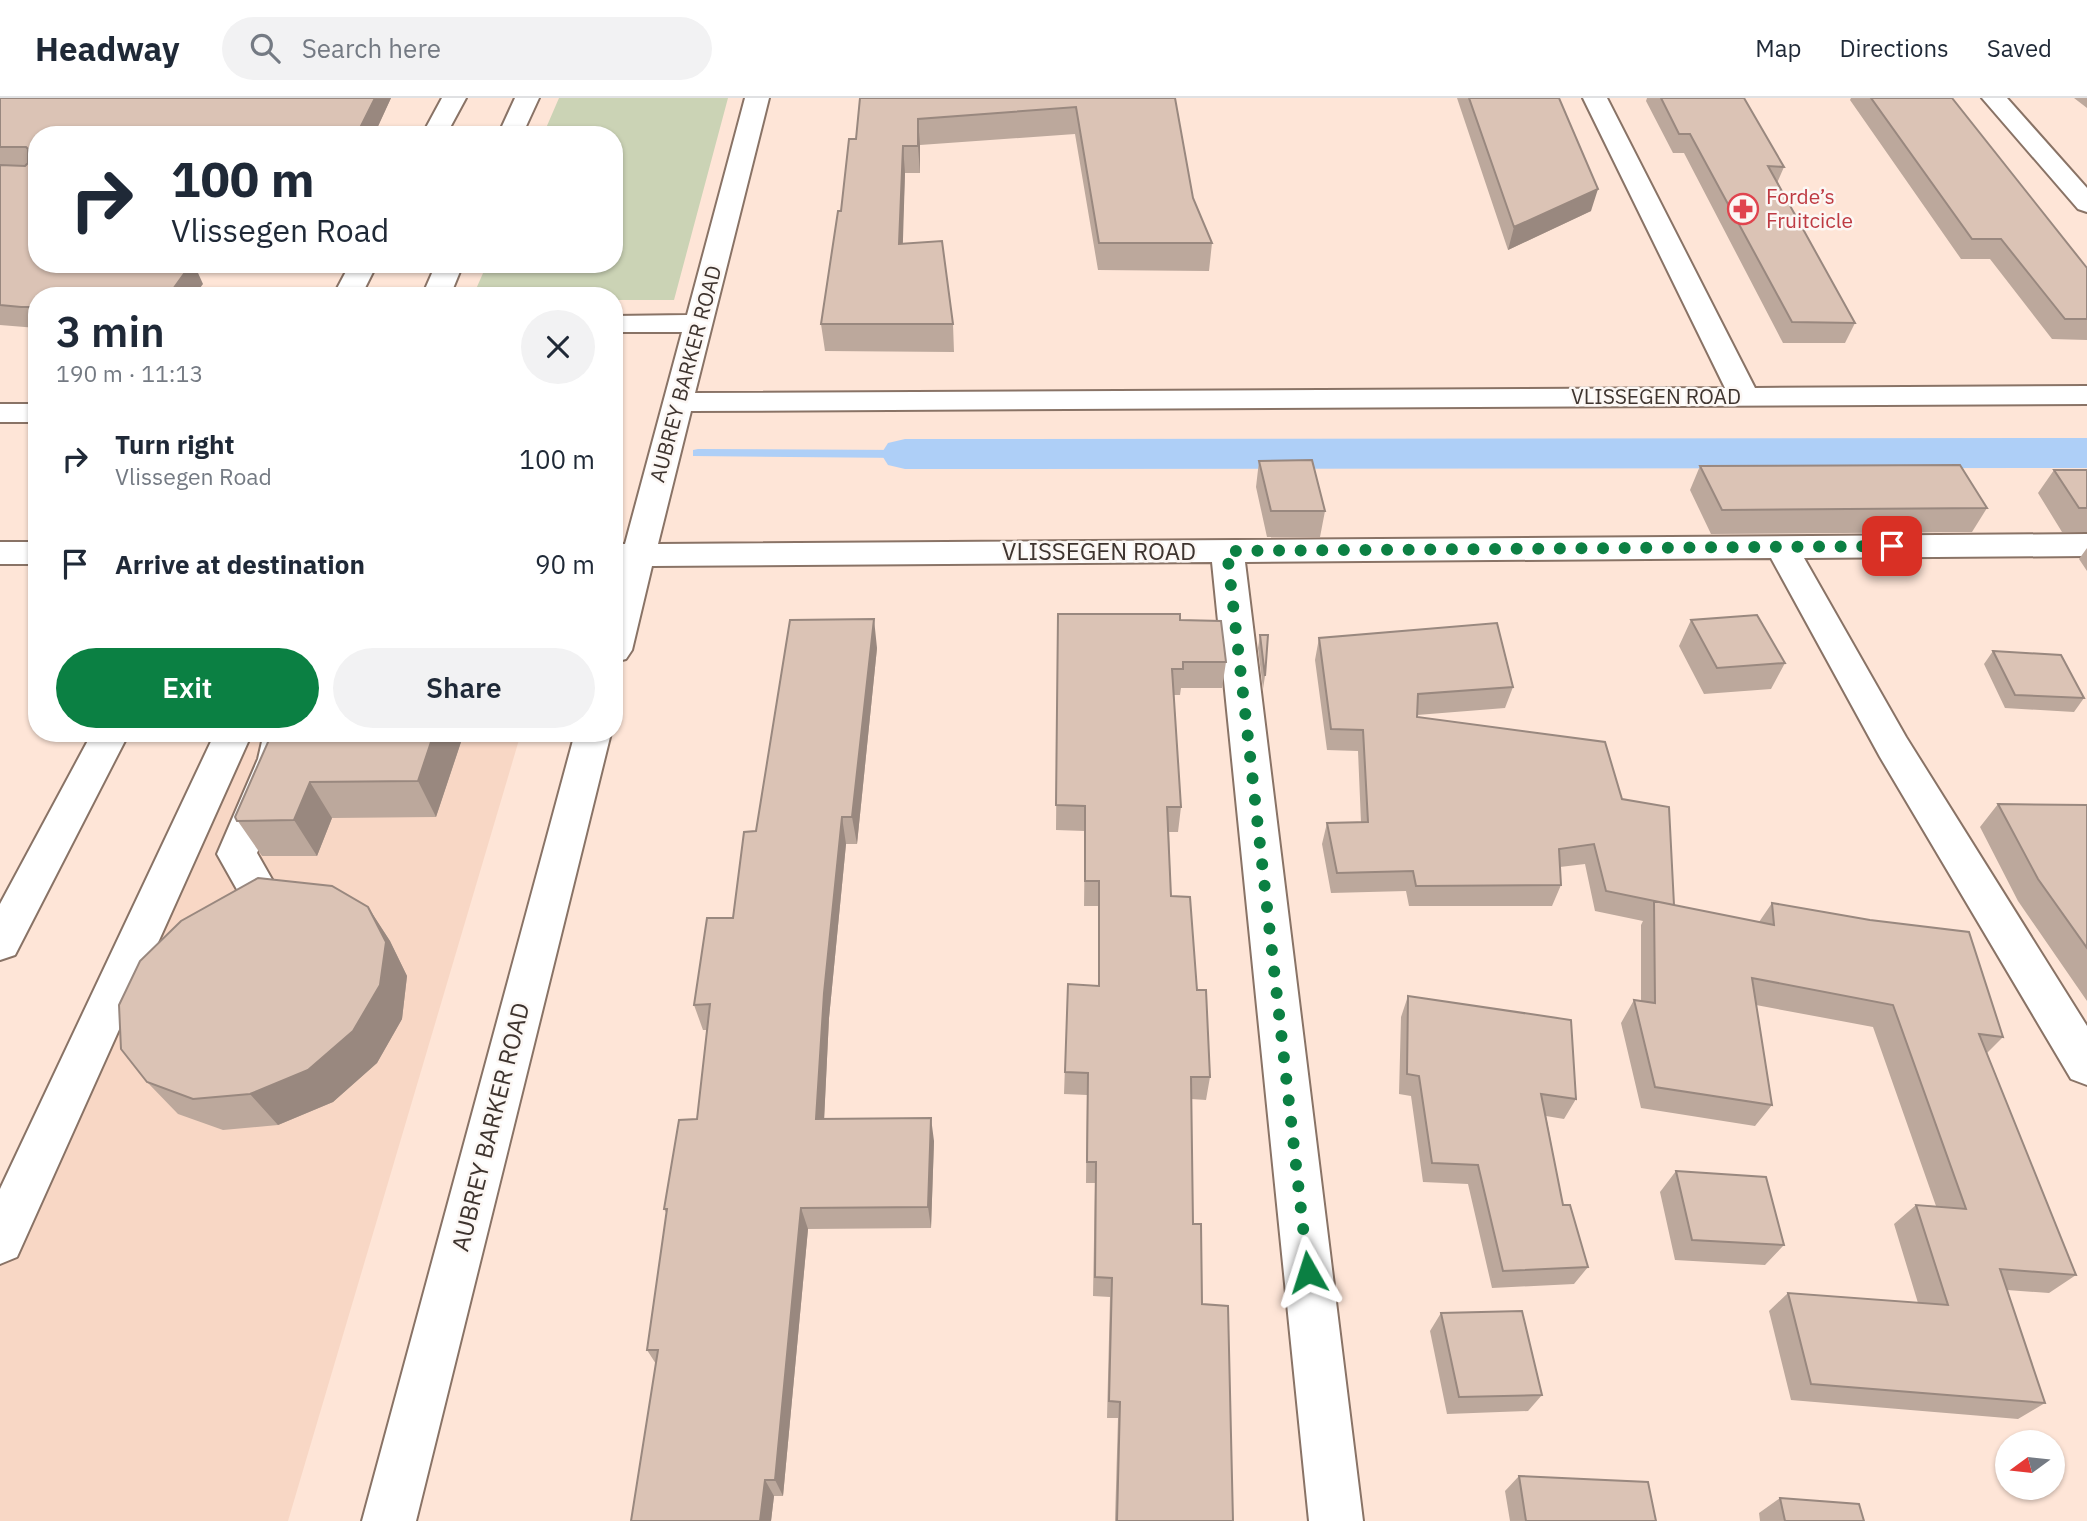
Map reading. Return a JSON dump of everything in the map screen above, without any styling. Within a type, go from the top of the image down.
[{"type":"street","points":[[439,126],[453,98]]},
{"type":"street","points":[[514,126],[527,98]]},
{"type":"street","name":"AUBREY BARKER ROAD","points":[[623,579],[626,555],[678,401],[700,323],[757,98]]},
{"type":"street","points":[[1595,98],[1744,396]]},
{"type":"street","points":[[1994,98],[2087,204]]},
{"type":"street","points":[[623,324],[700,323]]},
{"type":"street","name":"VLISSEGEN ROAD","points":[[678,401],[2087,395]]},
{"type":"street","points":[[0,413],[28,414]]},
{"type":"street","name":"VLISSEGEN ROAD","points":[[626,555],[2087,545]]},
{"type":"street","points":[[1781,547],[1893,747],[2087,1065]]},
{"type":"street","points":[[1227,551],[1336,1521]]},
{"type":"street","points":[[0,553],[28,553]]},
{"type":"street","points":[[0,943],[106,742]]},
{"type":"street","points":[[0,1241],[230,742]]},
{"type":"street","points":[[258,890],[237,855],[277,759],[280,742]]},
{"type":"street","name":"AUBREY BARKER ROAD","points":[[390,1521],[591,742]]},
{"type":"shaded area","points":[[233,742],[518,742],[288,1521],[0,1521],[0,1256]]},
{"type":"green space","points":[[559,98],[728,98],[674,300],[623,300],[623,287],[477,287],[483,273],[623,273],[623,126],[547,126]]},
{"type":"building","points":[[0,98],[375,98],[361,126],[28,126],[28,149],[0,147]]},
{"type":"building","points":[[860,98],[1175,98],[1193,198],[1212,243],[1099,243],[1076,107],[918,119],[918,146],[903,146],[899,244],[942,241],[953,324],[821,324],[838,211],[841,211],[849,139],[856,139]]},
{"type":"building","points":[[1469,98],[1559,98],[1598,189],[1514,227]]},
{"type":"building","points":[[1661,98],[1744,98],[1784,167],[1768,166],[1855,323],[1792,322],[1690,134],[1679,134]]},
{"type":"building","points":[[1871,98],[1952,98],[2087,268],[2087,319],[2065,319],[2001,239],[1972,239]]},
{"type":"building","points":[[28,163],[28,273],[185,273],[174,287],[28,287],[28,307],[0,305],[0,165],[25,166]]},
{"type":"building","points":[[1312,460],[1325,511],[1271,511],[1259,461]]},
{"type":"building","points":[[1960,465],[1987,508],[1722,510],[1700,466]]},
{"type":"building","points":[[2054,470],[2087,470],[2087,508],[2079,508]]},
{"type":"building","points":[[1058,614],[1180,614],[1180,620],[1221,621],[1226,662],[1183,662],[1183,669],[1172,669],[1181,807],[1167,807],[1171,896],[1190,897],[1197,990],[1206,990],[1210,1077],[1191,1077],[1193,1224],[1201,1224],[1202,1304],[1228,1306],[1233,1521],[1117,1521],[1120,1402],[1109,1401],[1112,1278],[1095,1277],[1096,1162],[1087,1162],[1088,1073],[1065,1072],[1068,984],[1099,986],[1099,881],[1085,881],[1085,806],[1056,805]]},
{"type":"building","points":[[1757,615],[1785,663],[1717,668],[1691,620]]},
{"type":"building","points":[[874,619],[852,817],[842,817],[824,993],[816,1119],[931,1118],[928,1207],[801,1208],[775,1480],[765,1480],[760,1521],[631,1521],[658,1350],[647,1350],[667,1209],[664,1209],[679,1120],[697,1119],[710,1004],[694,1005],[707,918],[733,918],[744,832],[756,831],[790,620]]},
{"type":"building","points":[[1497,623],[1513,687],[1418,694],[1417,717],[1605,742],[1622,799],[1669,807],[1674,905],[1606,891],[1594,844],[1559,849],[1561,885],[1416,886],[1413,871],[1337,873],[1327,823],[1368,822],[1363,730],[1331,729],[1319,638]]},
{"type":"building","points":[[1260,635],[1268,635],[1265,676]]},
{"type":"building","points":[[1993,651],[2061,655],[2084,698],[2015,695]]},
{"type":"building","points":[[268,742],[431,742],[418,781],[310,782],[294,820],[237,821],[235,817]]},
{"type":"building","points":[[1998,804],[2087,805],[2087,948],[2038,879]]},
{"type":"building","points":[[258,878],[332,886],[368,907],[386,942],[380,985],[353,1031],[308,1070],[250,1094],[193,1099],[147,1082],[121,1049],[119,1005],[140,961],[181,921]]},
{"type":"building","points":[[1654,901],[1774,925],[1772,903],[1870,920],[1969,932],[2003,1037],[1979,1034],[2076,1275],[2000,1269],[2045,1403],[1811,1384],[1788,1293],[1948,1305],[1916,1205],[1966,1209],[1893,1005],[1752,978],[1772,1105],[1655,1087],[1634,1000],[1655,1003]]},
{"type":"building","points":[[1408,996],[1571,1020],[1576,1099],[1541,1094],[1563,1205],[1570,1205],[1588,1267],[1503,1271],[1478,1165],[1432,1163],[1419,1076],[1407,1074]]},
{"type":"building","points":[[1676,1171],[1766,1177],[1784,1245],[1692,1240]]},
{"type":"building","points":[[1522,1311],[1542,1395],[1459,1397],[1441,1313]]},
{"type":"building","points":[[1519,1476],[1648,1482],[1656,1521],[1526,1521]]},
{"type":"building","points":[[1780,1498],[1859,1504],[1864,1521],[1785,1521]]},
{"type":"waterway","points":[[698,453],[905,454]]},
{"type":"waterway","points":[[905,454],[2087,453]]},
{"type":"place","name":"Forde’s Fruitcicle","points":[[1743,209]]},
{"type":"route","points":[[1308,1272],[1227,551],[1892,546]]}]
